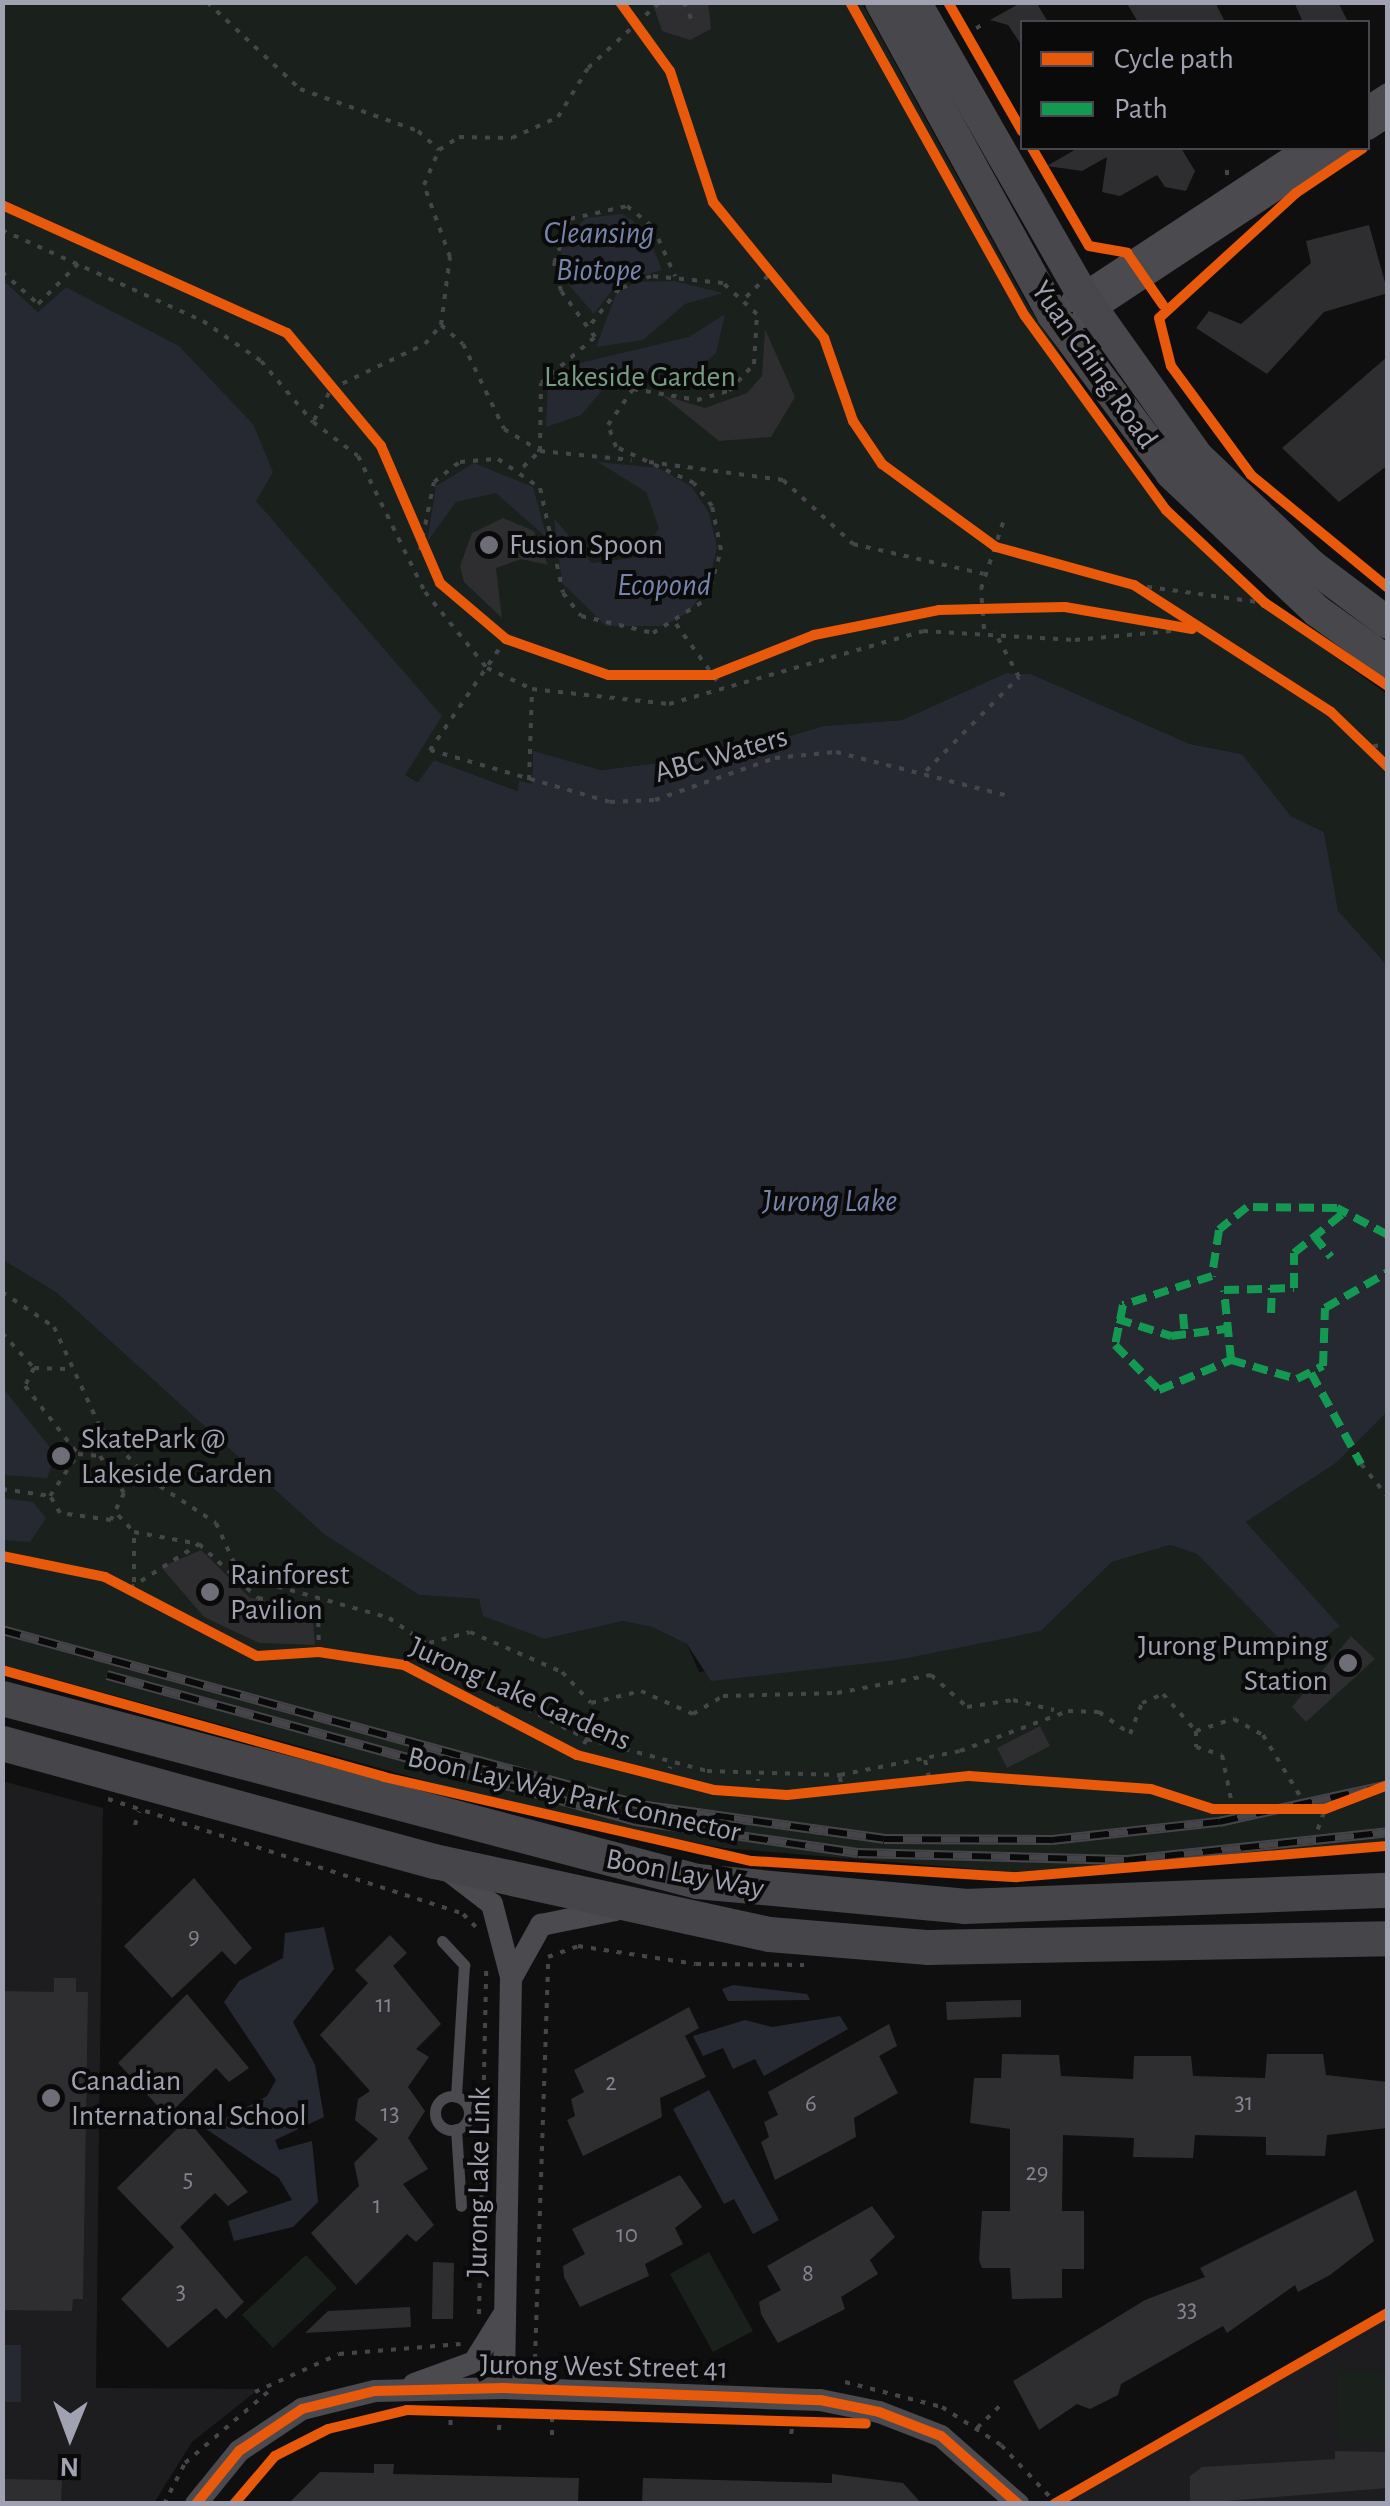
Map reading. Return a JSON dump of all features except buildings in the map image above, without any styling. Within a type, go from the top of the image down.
[{"type":"main road","name":"Boon Lay Way","points":[[2,1698],[697,1881],[964,1906],[1270,1890],[1388,1890]]},
{"type":"main road","points":[[130,1732],[113,1748],[160,1783]]},
{"type":"main road","name":"Boon Lay Way","points":[[2,1743],[434,1860],[633,1908],[769,1934],[928,1947],[1316,1945],[1388,1938]]},
{"type":"main road","points":[[1270,1890],[1388,1866]]},
{"type":"main road","points":[[1316,1945],[1388,1950]]},
{"type":"street","name":"Yuan Ching Road","points":[[881,2],[1058,322],[1317,611],[1388,662]]},
{"type":"street","name":"Yuan Ching Road","points":[[915,2],[1088,302],[1198,480],[1388,623]]},
{"type":"street","points":[[1058,322],[1302,150]]},
{"type":"street","points":[[1088,302],[1336,150]]},
{"type":"street","name":"Jurong Lake Link","points":[[434,1860],[492,1904],[511,1977],[502,2400]]},
{"type":"street","name":"Jurong Lake Link","points":[[511,1977],[525,1940],[555,1916],[633,1908]]},
{"type":"street","points":[[401,2389],[474,2362],[506,2307]]},
{"type":"street","name":"Jurong West Street 41","points":[[196,2504],[239,2450],[302,2409],[401,2389],[502,2400],[802,2399],[879,2412],[942,2436],[1018,2504]]},
{"type":"lane","points":[[442,1941],[464,1965],[456,2097],[468,2113],[456,2129],[461,2206]]},
{"type":"lane","points":[[456,2097],[440,2101],[435,2116],[456,2129]]},
{"type":"path","points":[[207,2],[300,89],[404,125],[440,150]]},
{"type":"path","points":[[313,422],[331,389],[425,344],[441,325],[450,258],[424,185],[440,150],[458,137],[512,138],[558,118],[631,15],[660,2]]},
{"type":"path","points":[[684,2],[692,23]]},
{"type":"path","points":[[631,15],[647,32]]},
{"type":"path","points":[[957,18],[962,37],[975,51]]},
{"type":"path","points":[[962,37],[984,23]]},
{"type":"path","points":[[1033,150],[1043,167]]},
{"type":"path","points":[[591,324],[561,291],[554,262],[570,219],[626,206],[653,227],[675,276]]},
{"type":"path","points":[[2,230],[203,321],[261,360],[313,422],[358,456],[424,592],[487,668],[532,689],[669,704],[924,631],[984,629],[1075,640],[1192,630]]},
{"type":"path","points":[[761,262],[784,286]]},
{"type":"path","points":[[2,272],[38,304],[78,264]]},
{"type":"path","points":[[746,297],[771,273]]},
{"type":"path","points":[[420,550],[434,482],[478,457],[522,468],[549,507],[554,565],[581,616],[630,634],[676,624],[706,599],[719,529],[694,482],[637,460],[616,447],[613,406],[649,388],[712,400],[747,377],[758,314],[746,297],[723,282],[675,276],[634,279],[591,324],[588,348],[542,382],[540,451],[522,468]]},
{"type":"path","points":[[441,325],[463,344],[504,429],[540,451],[783,480],[854,544],[984,574]]},
{"type":"path","points":[[320,374],[339,400]]},
{"type":"path","points":[[411,520],[420,550],[440,583]]},
{"type":"path","points":[[984,629],[984,574],[1004,520]]},
{"type":"path","points":[[982,539],[1009,552]]},
{"type":"path","points":[[1116,580],[1265,602]]},
{"type":"path","points":[[1134,585],[1163,607]]},
{"type":"path","points":[[1245,586],[1278,612]]},
{"type":"path","points":[[968,610],[999,609]]},
{"type":"path","points":[[1140,614],[1208,638]]},
{"type":"path","points":[[1178,618],[1192,630]]},
{"type":"path","points":[[676,624],[724,691]]},
{"type":"path","points":[[492,630],[523,645]]},
{"type":"path","points":[[926,771],[1019,678],[993,630]]},
{"type":"path","points":[[487,668],[506,639]]},
{"type":"path","points":[[694,678],[744,664]]},
{"type":"path","points":[[529,780],[532,689]]},
{"type":"path","points":[[1359,734],[1388,767]]},
{"type":"path","points":[[1373,746],[1388,745]]},
{"type":"path","points":[[2,1292],[41,1312],[100,1427],[149,1479],[216,1523],[228,1562],[261,1587],[352,1603],[429,1643],[504,1697],[588,1739],[670,1765],[758,1777],[840,1775],[925,1760],[1058,1712]]},
{"type":"path","points":[[2,1333],[34,1368],[72,1368]]},
{"type":"path","points":[[34,1368],[25,1386],[78,1454],[100,1456],[124,1493],[118,1515]]},
{"type":"path","points":[[50,1496],[78,1454]]},
{"type":"path","points":[[1361,1464],[1388,1496]]},
{"type":"path","points":[[2,1489],[50,1496]]},
{"type":"path","points":[[50,1496],[60,1513],[118,1515],[134,1532],[199,1544],[258,1598],[318,1609],[319,1652]]},
{"type":"path","points":[[132,1585],[134,1532]]},
{"type":"path","points":[[132,1585],[199,1544]]},
{"type":"path","points":[[118,1582],[132,1585],[146,1599]]},
{"type":"path","points":[[258,1598],[261,1587]]},
{"type":"path","points":[[429,1643],[470,1632],[562,1672],[591,1702],[641,1692],[693,1714],[722,1696],[837,1693],[931,1675],[966,1707],[1013,1700],[1058,1712],[1098,1712],[1130,1734],[1142,1703],[1163,1694],[1196,1731],[1196,1747],[1222,1755],[1239,1809],[1213,1810]]},
{"type":"path","points":[[301,1654],[336,1653]]},
{"type":"path","points":[[496,1711],[504,1697]]},
{"type":"path","points":[[1196,1731],[1250,1724],[1308,1808]]},
{"type":"path","points":[[578,1755],[588,1739]]},
{"type":"path","points":[[925,1760],[929,1778]]},
{"type":"path","points":[[666,1782],[670,1765]]},
{"type":"path","points":[[840,1775],[842,1792]]},
{"type":"path","points":[[756,1811],[758,1777]]},
{"type":"path","points":[[912,1781],[942,1777]]},
{"type":"path","points":[[698,1787],[714,1790]]},
{"type":"path","points":[[90,1789],[139,1812],[463,1914],[480,1934]]},
{"type":"path","points":[[824,1793],[859,1789]]},
{"type":"path","points":[[742,1793],[772,1795]]},
{"type":"path","points":[[1284,1808],[1325,1809],[1344,1805]]},
{"type":"path","points":[[1309,1854],[1325,1809]]},
{"type":"path","points":[[136,1825],[139,1812]]},
{"type":"path","points":[[1291,1856],[1327,1852]]},
{"type":"path","points":[[556,2372],[535,2359],[548,1957],[578,1946],[728,1966],[817,1966]]},
{"type":"path","points":[[479,2330],[486,1962]]},
{"type":"path","points":[[164,2504],[185,2463],[269,2391],[339,2354],[470,2337]]},
{"type":"path","points":[[836,2380],[934,2404],[977,2428],[1053,2501],[1069,2490]]},
{"type":"path","points":[[255,2392],[269,2391]]},
{"type":"path","points":[[483,2411],[502,2400]]},
{"type":"path","points":[[502,2400],[517,2411]]},
{"type":"path","points":[[499,2430],[502,2400]]},
{"type":"path","points":[[977,2428],[1005,2401]]},
{"type":"path","points":[[436,2410],[467,2411]]},
{"type":"path","points":[[450,2410],[451,2432]]},
{"type":"path","points":[[534,2412],[570,2412]]},
{"type":"path","points":[[552,2412],[552,2435]]},
{"type":"path","points":[[774,2417],[800,2421],[791,2434]]},
{"type":"path","points":[[234,2504],[246,2496],[253,2477]]},
{"type":"shaded area","name":"Canadian International School","points":[[2,1781],[103,1808],[96,2388],[259,2389],[192,2442],[154,2503],[3,2503]]},
{"type":"shaded area","points":[[1387,2313],[1387,2503],[1054,2504],[1052,2499]]},
{"type":"green space","name":"Lakeside Garden","points":[[2,3],[862,3],[1028,306],[1160,502],[1281,618],[1387,694],[1387,965],[1337,911],[1324,832],[1291,816],[1242,754],[1190,744],[1031,674],[1006,673],[902,720],[823,726],[731,754],[601,770],[533,752],[532,785],[519,791],[434,760],[419,782],[405,775],[307,568],[256,501],[253,424],[178,346],[66,287],[38,312],[3,280]]},
{"type":"green space","points":[[3,1260],[57,1293],[325,1535],[419,1595],[480,1599],[545,1639],[623,1621],[652,1627],[687,1644],[699,1672],[1041,1631],[1112,1562],[1170,1545],[1197,1554],[1298,1657],[1340,1626],[1246,1522],[1336,1463],[1387,1412],[1387,1844],[1012,1872],[724,1848],[543,1813],[3,1665]]},
{"type":"green space","points":[[709,2252],[753,2331],[713,2352],[670,2274]]},
{"type":"green space","points":[[306,2255],[337,2288],[273,2348],[242,2315]]},
{"type":"green space","points":[[1338,2372],[1387,2372],[1387,2443],[1337,2442]]},
{"type":"water","name":"Cleansing Biotope","points":[[622,214],[645,229],[662,270],[617,283],[594,314],[562,277],[561,242],[586,218]]},
{"type":"water","name":"Jurong Lake","points":[[3,280],[38,312],[66,287],[179,346],[253,424],[273,472],[256,501],[442,716],[405,775],[418,782],[434,760],[518,791],[519,781],[532,784],[533,751],[601,770],[731,754],[823,726],[902,720],[1006,673],[1031,674],[1190,744],[1242,754],[1291,816],[1324,832],[1338,911],[1387,965],[1387,1412],[1336,1463],[1246,1522],[1340,1626],[1298,1658],[1197,1554],[1170,1545],[1112,1562],[1041,1631],[897,1660],[711,1681],[687,1644],[652,1627],[623,1621],[545,1639],[483,1616],[479,1599],[419,1595],[325,1535],[57,1293],[3,1260]]},
{"type":"water","points":[[674,281],[723,293],[685,304],[643,340],[596,347],[616,294],[635,282]]},
{"type":"water","points":[[725,314],[716,353],[699,369],[609,382],[581,415],[546,427],[548,382],[572,365],[689,337]]},
{"type":"water","name":"Ecopond","points":[[598,462],[658,468],[691,486],[709,513],[717,547],[709,583],[689,612],[663,626],[606,626],[562,583],[554,518],[592,563],[639,557],[659,528],[646,492]]},
{"type":"water","points":[[474,463],[533,487],[547,538],[496,493],[456,502],[427,542],[436,486]]},
{"type":"water","points":[[3,1388],[56,1455],[47,1478],[3,1475]]},
{"type":"water","points":[[2,1498],[33,1502],[46,1518],[30,1542],[3,1540]]},
{"type":"water","points":[[324,1927],[334,1969],[293,2022],[315,2065],[324,2117],[275,2140],[279,2150],[312,2141],[318,2202],[293,2227],[234,2241],[228,2221],[292,2200],[279,2178],[206,2129],[267,2096],[276,2080],[224,2002],[239,1981],[283,1958],[285,1933]]},
{"type":"water","points":[[733,1985],[807,1994],[810,2000],[728,2001],[722,1989]]},
{"type":"water","points":[[840,2016],[848,2029],[764,2076],[755,2059],[733,2069],[723,2048],[703,2056],[693,2036],[745,2020],[772,2027]]},
{"type":"water","points":[[709,2090],[779,2220],[753,2234],[734,2199],[724,2204],[673,2109]]},
{"type":"water","points":[[2,2345],[21,2345],[21,2402],[3,2402]]},
{"type":"railway","points":[[2,1630],[640,1805],[884,1839],[1052,1840],[1219,1822],[1388,1785]]},
{"type":"railway","points":[[107,1675],[636,1821],[858,1853],[1127,1860],[1388,1832]]},
{"type":"marked path","points":[[1388,1235],[1337,1208],[1247,1207],[1219,1230],[1212,1276],[1123,1305],[1115,1345],[1159,1390],[1231,1360],[1297,1379],[1323,1366],[1325,1308],[1388,1272]]},
{"type":"marked path","points":[[1231,1360],[1224,1290],[1294,1288],[1294,1253],[1346,1211]]},
{"type":"marked path","points":[[1314,1236],[1331,1257]]},
{"type":"marked path","points":[[1271,1313],[1272,1288]]},
{"type":"marked path","points":[[1183,1314],[1185,1335]]},
{"type":"marked path","points":[[1117,1319],[1171,1336],[1226,1329]]},
{"type":"marked path","points":[[1311,1373],[1361,1464]]},
{"type":"cycle path","points":[[620,2],[670,71],[713,202],[824,338],[853,421],[882,464],[996,547],[1134,585],[1331,712],[1388,767]]},
{"type":"cycle path","points":[[850,2],[1025,316],[1166,510],[1265,603],[1388,686]]},
{"type":"cycle path","points":[[948,2],[1020,128]]},
{"type":"cycle path","points":[[1033,150],[1089,246],[1127,253],[1163,305]]},
{"type":"cycle path","points":[[1360,150],[1296,193],[1159,318],[1171,366],[1251,475],[1388,588]]},
{"type":"cycle path","points":[[2,205],[287,333],[381,446],[440,583],[506,639],[608,675],[713,675],[814,635],[939,610],[1065,607],[1192,629]]},
{"type":"cycle path","name":"Jurong Lake Gardens","points":[[2,1556],[105,1577],[257,1656],[319,1652],[404,1665],[577,1755],[714,1790],[787,1795],[969,1776],[1151,1789],[1213,1809],[1325,1809],[1388,1785]]},
{"type":"cycle path","name":"Boon Lay Way Park Connector","points":[[2,1670],[384,1777],[752,1861],[1017,1877],[1388,1846]]},
{"type":"cycle path","points":[[1054,2504],[1388,2313]]},
{"type":"cycle path","points":[[196,2504],[239,2451],[302,2409],[375,2391],[504,2388],[820,2400],[879,2412],[941,2436],[1018,2504]]},
{"type":"cycle path","points":[[234,2504],[275,2456],[328,2429],[407,2410],[866,2424]]},
{"type":"place","name":"Fusion Spoon","points":[[489,545]]},
{"type":"place","name":"SkatePark @ Lakeside Garden","points":[[61,1456]]},
{"type":"place","name":"Rainforest Pavilion","points":[[210,1592]]},
{"type":"place","name":"Jurong Pumping Station","points":[[1348,1663]]},
{"type":"place","name":"Canadian International School","points":[[51,2098]]}]
